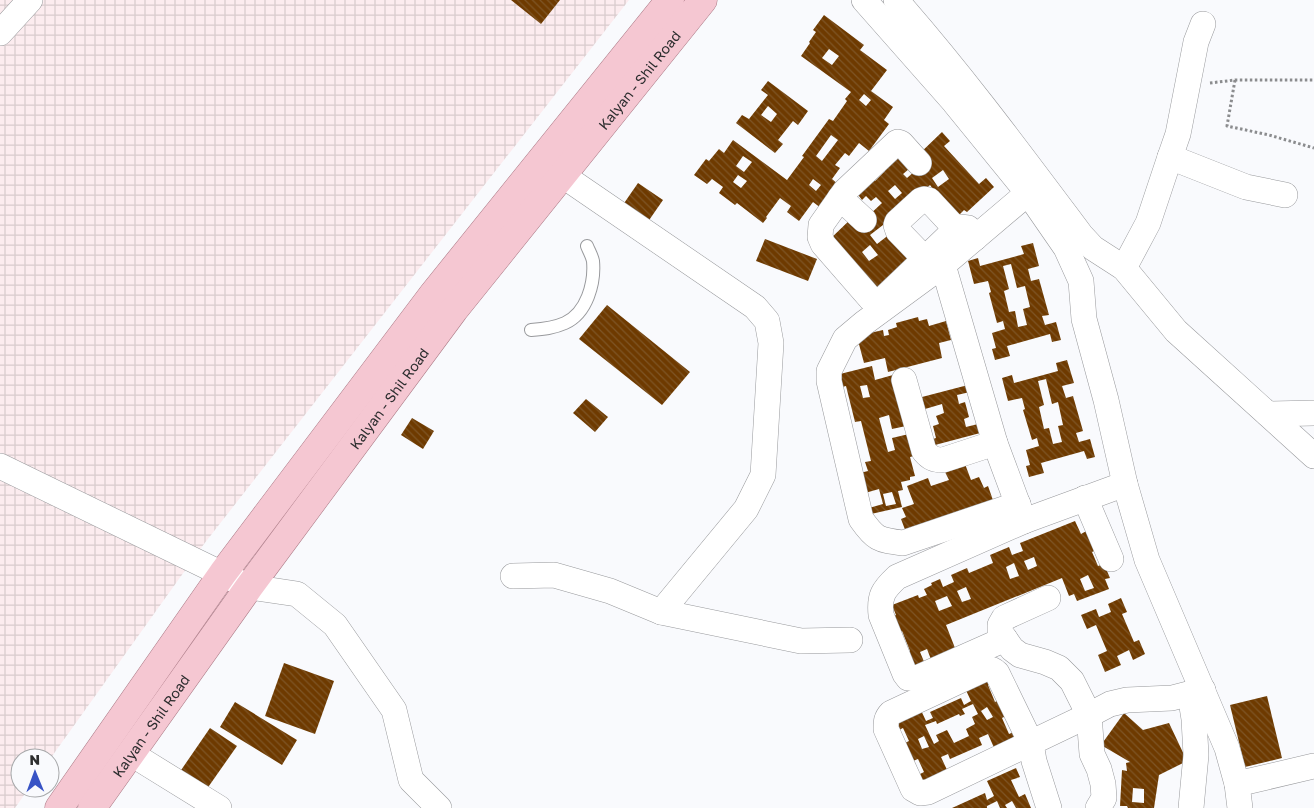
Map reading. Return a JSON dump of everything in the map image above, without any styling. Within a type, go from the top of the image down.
[{"type":"main road","name":"Kalyan - Shil Road","points":[[59,808],[223,573],[434,293],[670,0]]},
{"type":"main road","name":"Kalyan - Shil Road","points":[[92,808],[249,586],[454,310],[703,0]]},
{"type":"street","points":[[0,34],[30,0]]},
{"type":"street","points":[[864,0],[954,102],[1028,193],[1066,248],[1081,281],[1084,319],[1106,400],[1125,484],[1147,560],[1181,641],[1197,692],[1227,748],[1238,796],[1314,766]]},
{"type":"street","points":[[896,0],[976,97],[1081,235],[1093,248],[1124,268],[1176,331],[1314,456]]},
{"type":"street","points":[[1124,268],[1148,223],[1178,134],[1196,42],[1203,24]]},
{"type":"street","points":[[919,163],[901,142],[898,142],[850,185],[821,225],[820,236],[823,244],[870,298],[877,300],[884,298],[934,262]]},
{"type":"street","points":[[1170,157],[1246,187],[1286,195]]},
{"type":"street","points":[[562,175],[754,307],[766,320],[771,343],[762,476],[746,509],[661,612]]},
{"type":"street","points":[[1028,193],[966,233],[845,339],[829,371],[829,381],[861,519],[871,532],[883,540],[903,543],[1021,512],[1085,498],[1125,484]]},
{"type":"street","points":[[840,198],[864,220]]},
{"type":"street","points":[[966,233],[926,199],[921,200],[896,225],[898,231],[934,262],[995,443],[1021,512]]},
{"type":"street","points":[[904,380],[924,451],[929,457],[935,460],[943,460],[995,443]]},
{"type":"street","points":[[1268,414],[1314,413]]},
{"type":"street","points":[[0,466],[249,586],[297,594],[335,625],[394,710],[410,780],[438,808]]},
{"type":"street","points":[[1085,498],[1111,559]]},
{"type":"street","points":[[1006,640],[917,678],[908,678],[882,616],[880,606],[885,588],[897,577],[1021,512]]},
{"type":"street","points":[[513,576],[554,575],[610,591],[661,612],[801,641],[850,640]]},
{"type":"street","points":[[1048,598],[1004,618],[1000,625],[1000,632],[1012,649],[1020,655],[1046,662],[1059,668],[1072,681],[1089,715],[1092,754],[1103,784],[1104,798],[1098,808]]},
{"type":"street","points":[[1049,808],[1034,761],[1031,743],[994,670],[985,669],[890,713],[887,717],[886,729],[913,789],[920,793],[928,792],[1031,743],[1089,715],[1110,704],[1127,700],[1172,698],[1197,692]]},
{"type":"street","points":[[1191,808],[1196,755],[1194,719],[1197,692]]},
{"type":"street","points":[[130,753],[218,808]]},
{"type":"lane","points":[[531,330],[549,329],[567,322],[579,312],[588,297],[592,278],[593,259],[587,246]]},
{"type":"path","points":[[1187,86],[1235,80],[1314,80]]},
{"type":"path","points":[[1235,80],[1227,126],[1269,135],[1314,148]]},
{"type":"shaded area","points":[[0,0],[629,0],[204,544],[58,748],[10,748],[10,798],[22,798],[15,808],[0,808]]},
{"type":"building","points":[[511,0],[560,0],[541,24]]},
{"type":"building","points":[[824,15],[864,45],[860,50],[887,70],[871,91],[893,107],[884,120],[889,124],[869,151],[859,143],[849,156],[845,153],[835,165],[840,168],[832,179],[839,185],[821,208],[813,202],[799,221],[787,212],[791,206],[780,198],[763,223],[737,203],[735,205],[719,193],[723,187],[712,179],[707,184],[694,175],[706,159],[709,161],[719,149],[724,153],[733,140],[787,180],[829,119],[833,121],[851,92],[801,56],[816,32],[813,30]],"holes":[[[829,49],[839,56],[832,65],[822,58]],[[864,94],[871,100],[866,106],[859,100]],[[831,135],[838,140],[822,161],[816,156]],[[743,156],[752,162],[744,172],[736,166]],[[738,175],[747,181],[741,188],[733,182]],[[813,179],[821,185],[816,191],[809,185]]]},
{"type":"building","points":[[768,81],[808,111],[798,125],[793,121],[778,140],[783,144],[775,153],[736,123],[742,115],[749,119],[768,95],[761,90]],"holes":[[[768,106],[777,114],[771,122],[761,115]]]},
{"type":"building","points":[[942,132],[950,141],[944,146],[979,184],[986,178],[994,187],[967,212],[964,210],[953,221],[947,208],[930,185],[888,225],[921,260],[879,297],[828,241],[855,215],[866,218],[882,203],[876,197],[871,201],[866,196],[862,200],[856,192],[870,177],[875,181],[885,171],[881,167],[896,148],[909,169],[903,174],[907,178],[924,163],[917,156]],"holes":[[[943,170],[949,179],[938,187],[932,178]],[[895,185],[902,193],[895,199],[888,191]],[[883,225],[890,234],[877,244],[870,235]],[[870,245],[878,255],[869,261],[862,252]]]},
{"type":"building","points":[[638,183],[663,200],[645,226],[620,209]]},
{"type":"building","points":[[765,239],[817,259],[808,281],[756,261]]},
{"type":"building","points":[[1033,243],[1039,266],[1028,269],[1031,281],[1039,279],[1049,315],[1042,316],[1045,325],[1056,322],[1061,340],[1052,342],[1050,334],[1007,346],[1010,356],[995,360],[992,349],[996,348],[992,333],[1005,329],[1003,321],[997,323],[989,293],[991,292],[988,281],[974,284],[968,261],[978,258],[980,266],[1024,254],[1021,246]],"holes":[[[1011,264],[1017,288],[1025,286],[1030,307],[1023,309],[1027,325],[1018,327],[1015,311],[1009,312],[1004,291],[1009,289],[1003,266]]]},
{"type":"building","points":[[607,305],[690,372],[662,405],[579,339]]},
{"type":"building","points":[[918,317],[919,321],[927,319],[929,326],[946,321],[951,340],[939,343],[942,358],[888,372],[885,358],[864,363],[856,333],[870,333],[883,330],[884,336],[889,335],[888,330],[897,327],[896,323]]},
{"type":"building","points":[[1067,360],[1074,383],[1062,386],[1066,398],[1073,396],[1083,431],[1076,433],[1079,442],[1090,439],[1095,457],[1087,459],[1084,451],[1041,463],[1044,473],[1029,477],[1026,466],[1030,465],[1026,450],[1039,446],[1037,438],[1032,440],[1023,410],[1025,409],[1022,398],[1008,401],[1002,378],[1012,375],[1014,383],[1058,371],[1056,363]],"holes":[[[1046,379],[1052,404],[1058,402],[1063,425],[1058,426],[1062,442],[1053,444],[1049,428],[1044,429],[1039,407],[1044,405],[1038,381]]]},
{"type":"building","points":[[872,366],[875,380],[893,375],[906,426],[892,429],[889,415],[879,418],[888,452],[895,450],[892,438],[909,434],[914,456],[910,457],[915,476],[910,477],[910,480],[901,482],[903,490],[898,491],[902,507],[871,514],[869,508],[883,504],[879,489],[865,493],[860,473],[868,471],[865,462],[871,461],[861,421],[855,422],[846,386],[835,389],[832,376]],"holes":[[[867,385],[870,397],[863,398],[860,386]],[[892,492],[896,504],[886,506],[883,494]]]},
{"type":"building","points":[[968,385],[970,392],[957,395],[959,404],[965,402],[969,417],[964,419],[966,427],[982,423],[984,432],[935,445],[933,439],[936,438],[933,426],[939,424],[936,416],[944,413],[942,404],[925,409],[922,397]]},
{"type":"building","points":[[586,399],[608,417],[595,432],[573,413]]},
{"type":"building","points":[[412,418],[434,431],[423,449],[401,435]]},
{"type":"building","points":[[965,464],[971,480],[979,477],[984,488],[988,486],[994,503],[907,535],[901,519],[906,517],[902,508],[914,504],[907,486],[928,478],[931,486],[949,480],[945,472]]},
{"type":"building","points":[[1075,521],[1081,534],[1090,529],[1099,549],[1092,552],[1098,566],[1104,564],[1110,578],[1105,579],[1109,589],[1077,601],[1074,594],[1069,596],[1062,578],[946,625],[955,648],[914,676],[904,653],[910,651],[902,631],[896,633],[890,618],[896,615],[892,605],[918,595],[919,598],[927,595],[924,589],[940,579],[943,587],[954,582],[951,575],[967,568],[969,573],[993,563],[990,555],[1009,547],[1012,555],[1023,551],[1020,543]],"holes":[[[1034,557],[1037,566],[1028,570],[1024,561]],[[1014,563],[1019,576],[1010,579],[1006,567]],[[1088,575],[1094,588],[1085,591],[1080,579]],[[966,587],[971,599],[962,602],[957,591]],[[947,596],[952,606],[939,611],[935,601]],[[927,649],[932,662],[925,664],[920,652]]]},
{"type":"building","points":[[1121,598],[1127,612],[1122,614],[1134,642],[1139,640],[1145,654],[1133,660],[1129,650],[1117,656],[1121,665],[1105,672],[1098,655],[1107,651],[1096,625],[1087,629],[1081,615],[1096,609],[1099,617],[1111,612],[1108,604]]},
{"type":"building","points":[[284,663],[334,681],[315,734],[265,716]]},
{"type":"building","points":[[993,673],[996,682],[988,685],[995,702],[1001,699],[1008,715],[1002,718],[1009,734],[1018,730],[1022,738],[995,750],[988,734],[979,738],[982,745],[950,759],[948,754],[941,757],[948,772],[922,783],[918,775],[924,772],[918,759],[913,761],[905,743],[909,741],[903,728],[897,731],[891,719],[919,706],[926,721],[933,718],[930,712],[961,698],[964,705],[971,701],[964,686]],"holes":[[[973,704],[978,714],[972,717],[975,724],[966,729],[969,736],[954,743],[947,730],[936,735],[939,741],[934,744],[925,725],[936,721],[937,724],[959,714],[960,716],[965,714],[962,709]],[[987,707],[993,717],[987,720],[981,711]],[[924,736],[929,747],[922,749],[918,739]]]},
{"type":"building","points":[[1267,696],[1282,758],[1245,767],[1230,705]]},
{"type":"building","points":[[235,702],[297,740],[282,765],[220,727]]},
{"type":"building","points":[[1124,713],[1143,730],[1169,723],[1187,761],[1159,775],[1154,808],[1128,808],[1127,806],[1120,806],[1122,770],[1127,771],[1126,763],[1130,762],[1101,745]],"holes":[[[1133,788],[1144,789],[1144,803],[1132,802]]]},
{"type":"building","points":[[210,728],[237,746],[204,793],[177,776]]},
{"type":"building","points":[[1016,768],[1020,777],[1011,780],[1019,797],[1025,794],[1031,808],[1016,808],[1012,801],[1005,805],[1007,808],[1000,808],[997,801],[987,806],[987,808],[952,808],[985,793],[987,800],[994,796],[987,781]]}]
